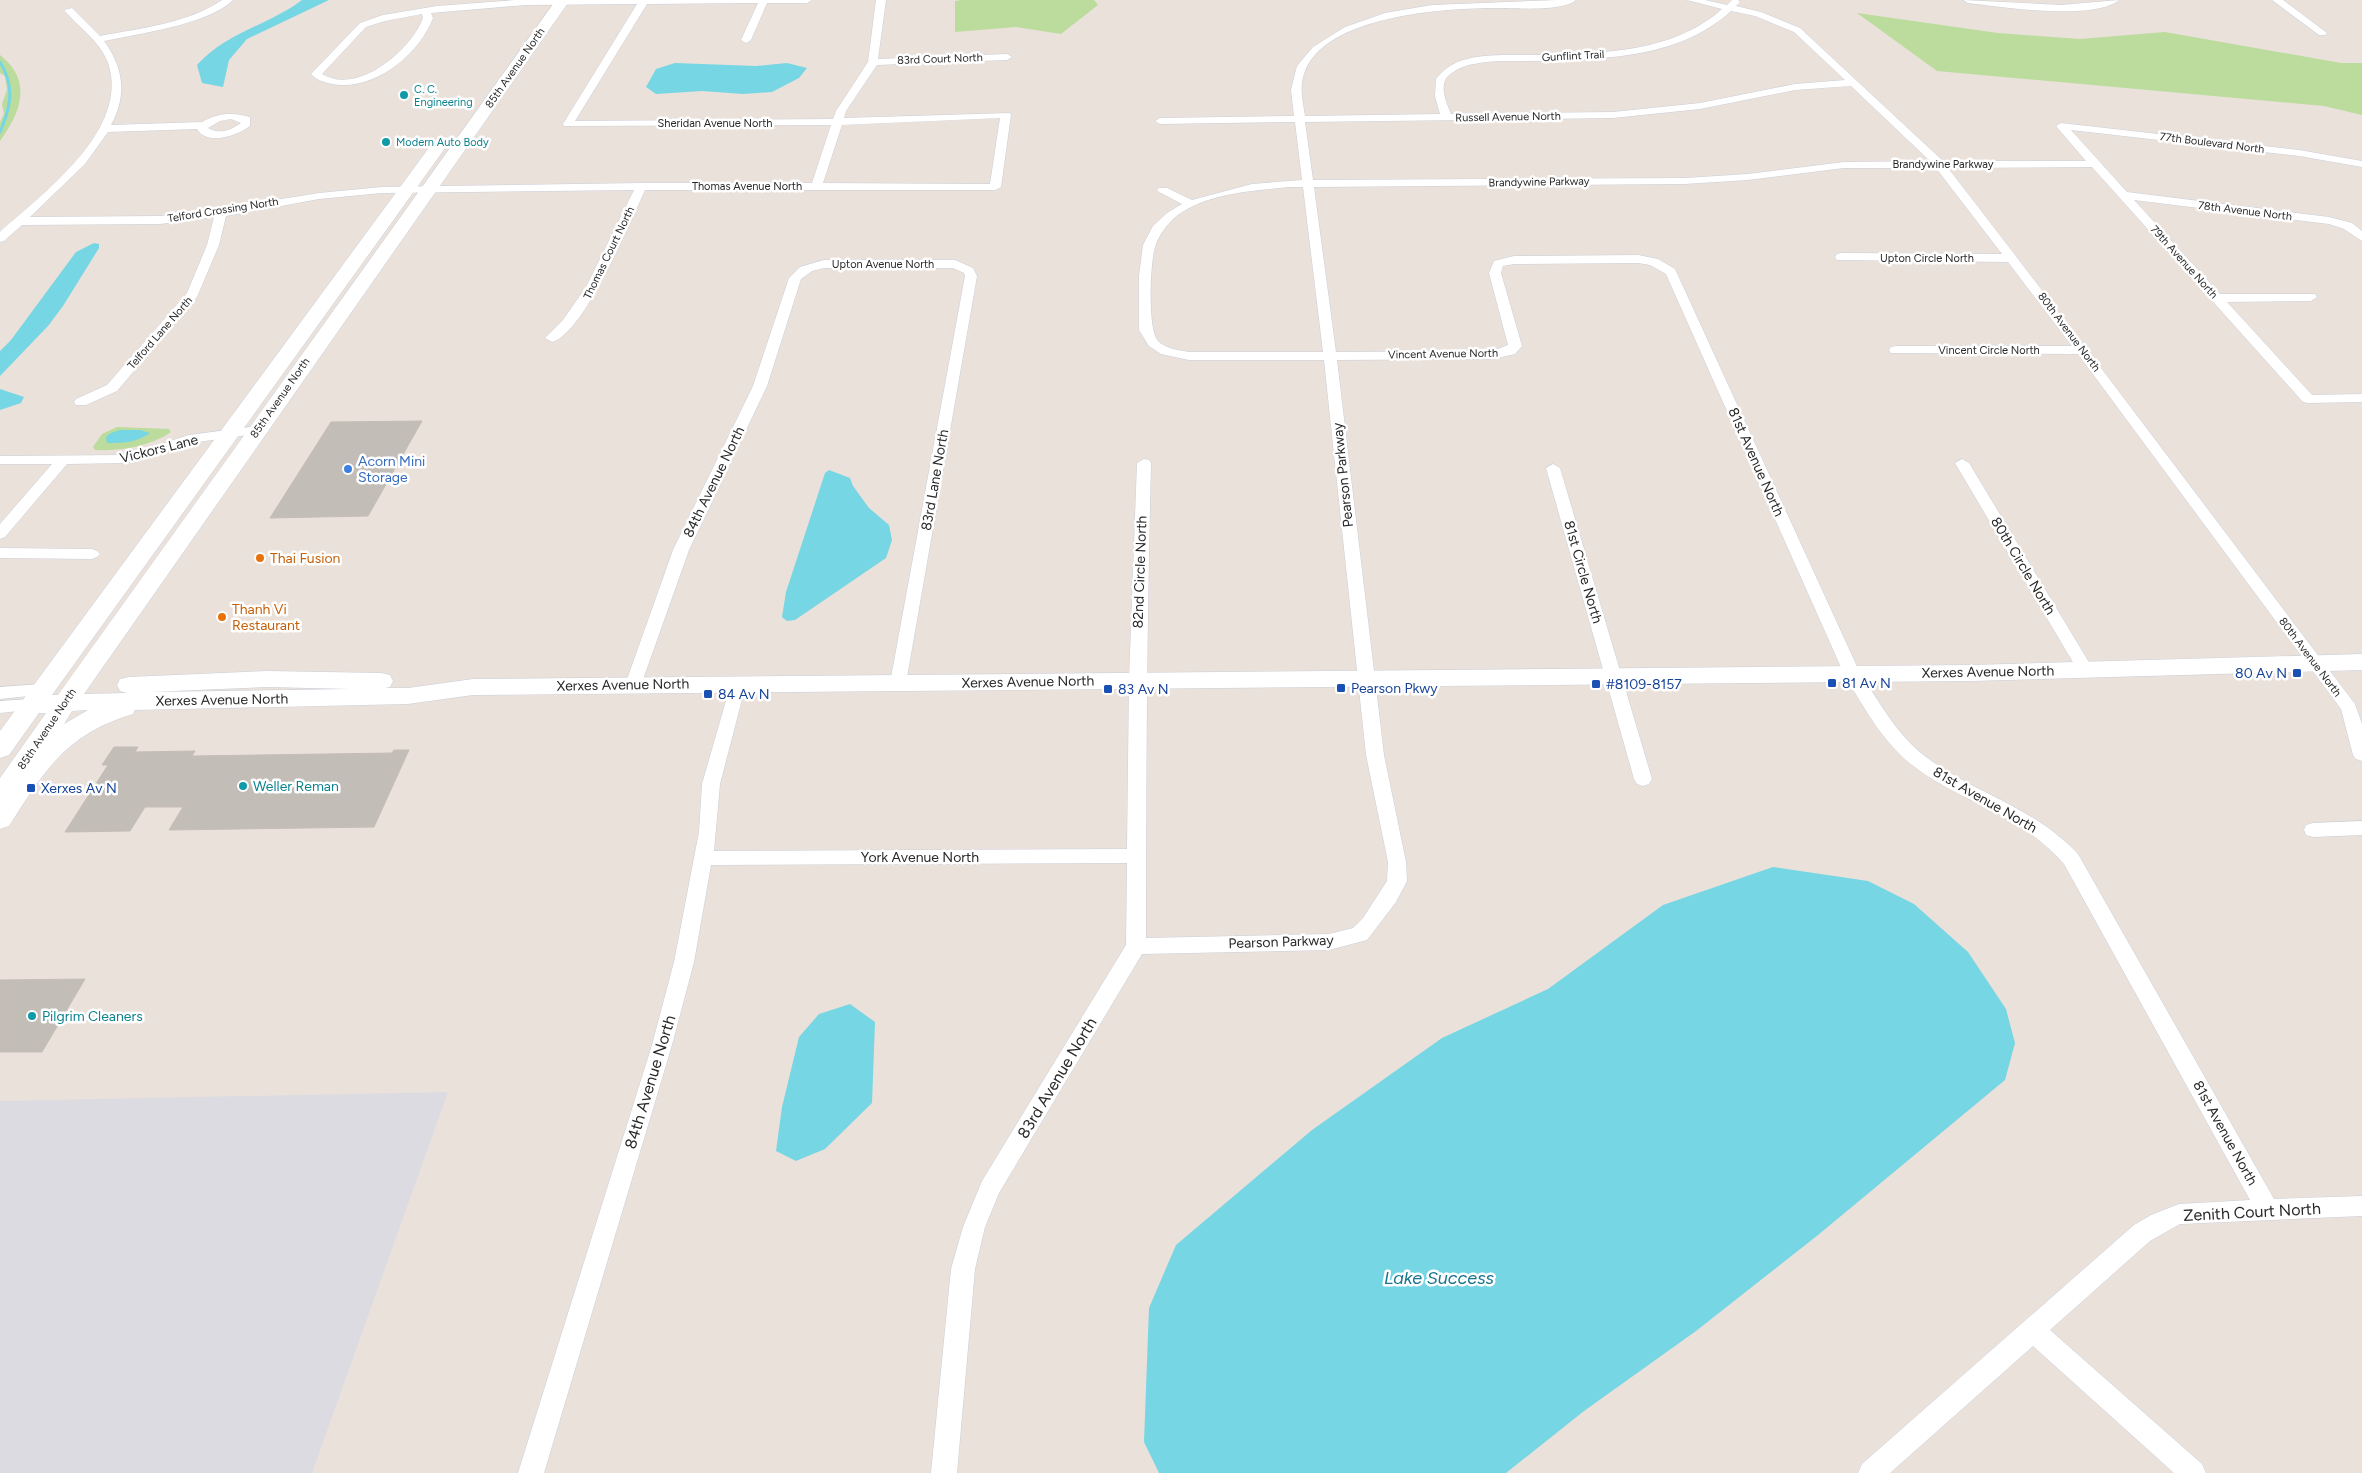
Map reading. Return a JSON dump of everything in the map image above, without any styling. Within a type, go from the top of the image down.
[{"type":"main road","name":"85th Avenue North","points":[[532,17],[544,1]]},
{"type":"main road","name":"85th Avenue North","points":[[0,798],[70,695],[562,1]]},
{"type":"main road","name":"85th Avenue North","points":[[0,749],[447,134]]},
{"type":"main road","name":"Xerxes Avenue North","points":[[36,697],[268,679],[415,682],[473,687],[1852,674],[2362,662]]},
{"type":"main road","name":"Xerxes Avenue North","points":[[70,695],[161,701],[408,696],[473,687]]},
{"type":"main road","points":[[0,819],[42,756],[71,730],[115,710],[161,701]]},
{"type":"street","points":[[97,40],[202,15],[219,8],[228,0]]},
{"type":"street","points":[[746,40],[764,0]]},
{"type":"street","points":[[425,11],[428,18],[423,30],[401,54],[372,77],[359,81],[334,81],[326,80],[316,74],[363,25],[383,18],[425,11],[544,1],[807,0]]},
{"type":"street","points":[[816,187],[837,122],[873,62],[881,0]]},
{"type":"street","name":"Pearson Parkway","points":[[1136,946],[1329,942],[1346,939],[1360,934],[1370,923],[1389,897],[1397,881],[1397,862],[1375,755],[1330,356],[1300,120],[1296,83],[1301,65],[1321,44],[1354,26],[1375,19],[1422,10],[1548,4],[1571,0]]},
{"type":"street","name":"80th Avenue North","points":[[1692,0],[1734,4],[1772,18],[1797,30],[1940,164],[2082,350],[2349,708],[2362,755]]},
{"type":"street","points":[[1968,0],[2013,6],[2049,3],[2088,6],[2114,0]]},
{"type":"street","points":[[2277,0],[2322,33]]},
{"type":"street","name":"Sheridan Avenue North","points":[[644,1],[568,124],[837,122],[1006,115]]},
{"type":"street","name":"Gunflint Trail","points":[[1447,118],[1439,89],[1439,82],[1442,76],[1459,66],[1492,59],[1600,56],[1656,46],[1704,29],[1734,4]]},
{"type":"street","points":[[0,238],[80,163],[104,129],[116,98],[118,85],[114,64],[97,40],[69,10]]},
{"type":"street","name":"83rd Court North","points":[[873,62],[1007,57]]},
{"type":"street","name":"Russell Avenue North","points":[[1160,121],[1582,116],[1643,113],[1700,106],[1787,88],[1853,83]]},
{"type":"street","name":"Thomas Avenue North","points":[[428,190],[641,186],[995,187],[1006,115]]},
{"type":"street","points":[[104,129],[204,125]]},
{"type":"street","name":"79th Avenue North","points":[[2061,126],[2308,399],[2362,398]]},
{"type":"street","name":"77th Boulevard North","points":[[2061,126],[2299,153],[2362,164]]},
{"type":"street","name":"Brandywine Parkway","points":[[1197,356],[1171,353],[1159,349],[1148,336],[1146,330],[1147,256],[1150,244],[1156,231],[1168,220],[1192,204],[1241,189],[1308,184],[1686,181],[1748,177],[1844,165],[2096,164]]},
{"type":"street","name":"Thomas Court North","points":[[552,338],[567,324],[587,298],[641,186]]},
{"type":"street","name":"Telford Crossing North","points":[[18,221],[125,221],[220,213],[319,196],[428,190]]},
{"type":"street","points":[[1163,190],[1192,204]]},
{"type":"street","name":"78th Avenue North","points":[[2124,195],[2329,221],[2348,226],[2362,237]]},
{"type":"street","name":"Telford Lane North","points":[[81,402],[112,388],[191,297],[198,285],[213,245],[220,213]]},
{"type":"street","name":"Upton Circle North","points":[[1841,257],[2012,258]]},
{"type":"street","name":"Vincent Avenue North","points":[[1197,356],[1493,355],[1510,351],[1515,346],[1495,273],[1498,264],[1505,261],[1638,259],[1654,262],[1670,272]]},
{"type":"street","name":"Upton Avenue North","points":[[795,278],[806,268],[824,264],[946,264],[963,267],[969,271],[971,276]]},
{"type":"street","name":"81st Avenue North","points":[[1670,272],[1852,674],[1886,728],[1905,749],[1931,769],[2031,824],[2053,840],[2071,859],[2268,1211]]},
{"type":"street","name":"83rd Lane North","points":[[898,683],[971,276]]},
{"type":"street","name":"84th Avenue North","points":[[633,685],[681,550],[760,386],[795,278]]},
{"type":"street","points":[[2217,298],[2311,297]]},
{"type":"street","name":"Vincent Circle North","points":[[1896,350],[2082,350]]},
{"type":"street","name":"Vickors Lane","points":[[0,460],[127,460],[189,439],[227,436],[257,430]]},
{"type":"street","points":[[0,534],[62,461]]},
{"type":"street","name":"82nd Circle North","points":[[1137,681],[1144,463]]},
{"type":"street","name":"80th Circle North","points":[[1962,463],[2085,670]]},
{"type":"street","name":"81st Circle North","points":[[1553,468],[1614,676]]},
{"type":"street","points":[[0,553],[92,554]]},
{"type":"street","points":[[1614,676],[1643,779]]},
{"type":"street","name":"83rd Avenue North","points":[[944,1473],[963,1269],[974,1227],[990,1188],[1136,946],[1138,856],[1137,681]]},
{"type":"street","name":"84th Avenue North","points":[[531,1473],[662,1045],[684,962],[708,832],[712,784],[738,684]]},
{"type":"street","name":"Xerxes Avenue North","points":[[0,693],[36,697]]},
{"type":"street","name":"Xerxes Avenue North","points":[[0,707],[36,697]]},
{"type":"street","points":[[2313,830],[2362,828]]},
{"type":"street","name":"York Avenue North","points":[[703,858],[1138,856]]},
{"type":"street","name":"Zenith Court North","points":[[1871,1473],[2142,1233],[2159,1222],[2180,1214],[2362,1206]]},
{"type":"street","points":[[2033,1330],[2193,1473]]},
{"type":"shaded area","points":[[448,1092],[312,1473],[0,1473],[0,1101]]},
{"type":"green space","points":[[1094,0],[1098,5],[1061,34],[1016,27],[955,32],[955,1]]},
{"type":"green space","points":[[1857,13],[1998,33],[2080,39],[2165,32],[2341,63],[2362,63],[2362,115],[2324,106],[1937,71]]},
{"type":"green space","points":[[0,55],[17,75],[20,97],[14,119],[0,141],[0,122],[4,114],[2,104],[7,90],[5,76],[0,73]]},
{"type":"green space","points":[[117,427],[169,429],[171,432],[144,445],[114,450],[95,450],[93,447],[102,434]]},
{"type":"water","points":[[302,0],[329,0],[247,39],[229,60],[223,87],[202,83],[197,65],[209,54],[234,37],[289,9]]},
{"type":"water","points":[[675,63],[756,66],[787,63],[807,68],[799,78],[772,92],[743,94],[702,91],[656,94],[646,87],[656,69]]},
{"type":"water","points":[[94,243],[99,244],[99,248],[63,306],[48,326],[0,376],[0,351],[11,340],[76,252]]},
{"type":"water","points":[[0,389],[24,397],[21,403],[0,410]]},
{"type":"water","points":[[120,430],[140,430],[150,433],[134,441],[107,443],[106,437]]},
{"type":"water","points":[[829,470],[850,478],[853,486],[869,508],[889,525],[892,540],[886,558],[795,620],[787,621],[782,617],[786,592],[825,473]]},
{"type":"water","name":"Lake Success","points":[[1773,867],[1868,881],[1914,904],[1968,952],[2006,1009],[2015,1043],[2005,1080],[1818,1235],[1696,1331],[1584,1411],[1506,1473],[1159,1473],[1144,1442],[1149,1308],[1176,1245],[1312,1130],[1442,1038],[1548,989],[1663,905]]},
{"type":"water","points":[[850,1004],[875,1022],[872,1103],[825,1149],[796,1161],[776,1151],[782,1107],[799,1037],[819,1014]]},
{"type":"building","name":"Acorn Mini Storage","points":[[422,421],[368,516],[270,518],[331,422]]},
{"type":"building","name":"Weller Reman","points":[[114,747],[138,747],[135,752],[195,751],[192,756],[392,753],[394,750],[409,750],[374,827],[169,830],[183,807],[145,807],[130,831],[65,832],[108,765],[102,765]]},
{"type":"building","name":"Pilgrim Cleaners","points":[[85,979],[42,1052],[0,1052],[0,980]]},
{"type":"waterway","points":[[0,62],[8,80],[10,97],[7,114],[0,132]]},
{"type":"place","name":"C. C. Engineering","points":[[404,95]]},
{"type":"place","name":"Modern Auto Body","points":[[386,142]]},
{"type":"place","name":"Acorn Mini Storage","points":[[348,469]]},
{"type":"place","name":"Thai Fusion","points":[[260,558]]},
{"type":"place","name":"Thanh Vi Restaurant","points":[[222,617]]},
{"type":"place","name":"80 Av N","points":[[2297,673]]},
{"type":"place","name":"81 Av N","points":[[1832,683]]},
{"type":"place","name":"#8109-8157","points":[[1596,684]]},
{"type":"place","name":"Pearson Pkwy","points":[[1341,688]]},
{"type":"place","name":"83 Av N","points":[[1108,689]]},
{"type":"place","name":"84 Av N","points":[[708,694]]},
{"type":"place","name":"Weller Reman","points":[[243,786]]},
{"type":"place","name":"Xerxes Av N","points":[[31,788]]},
{"type":"place","name":"Pilgrim Cleaners","points":[[32,1016]]}]
